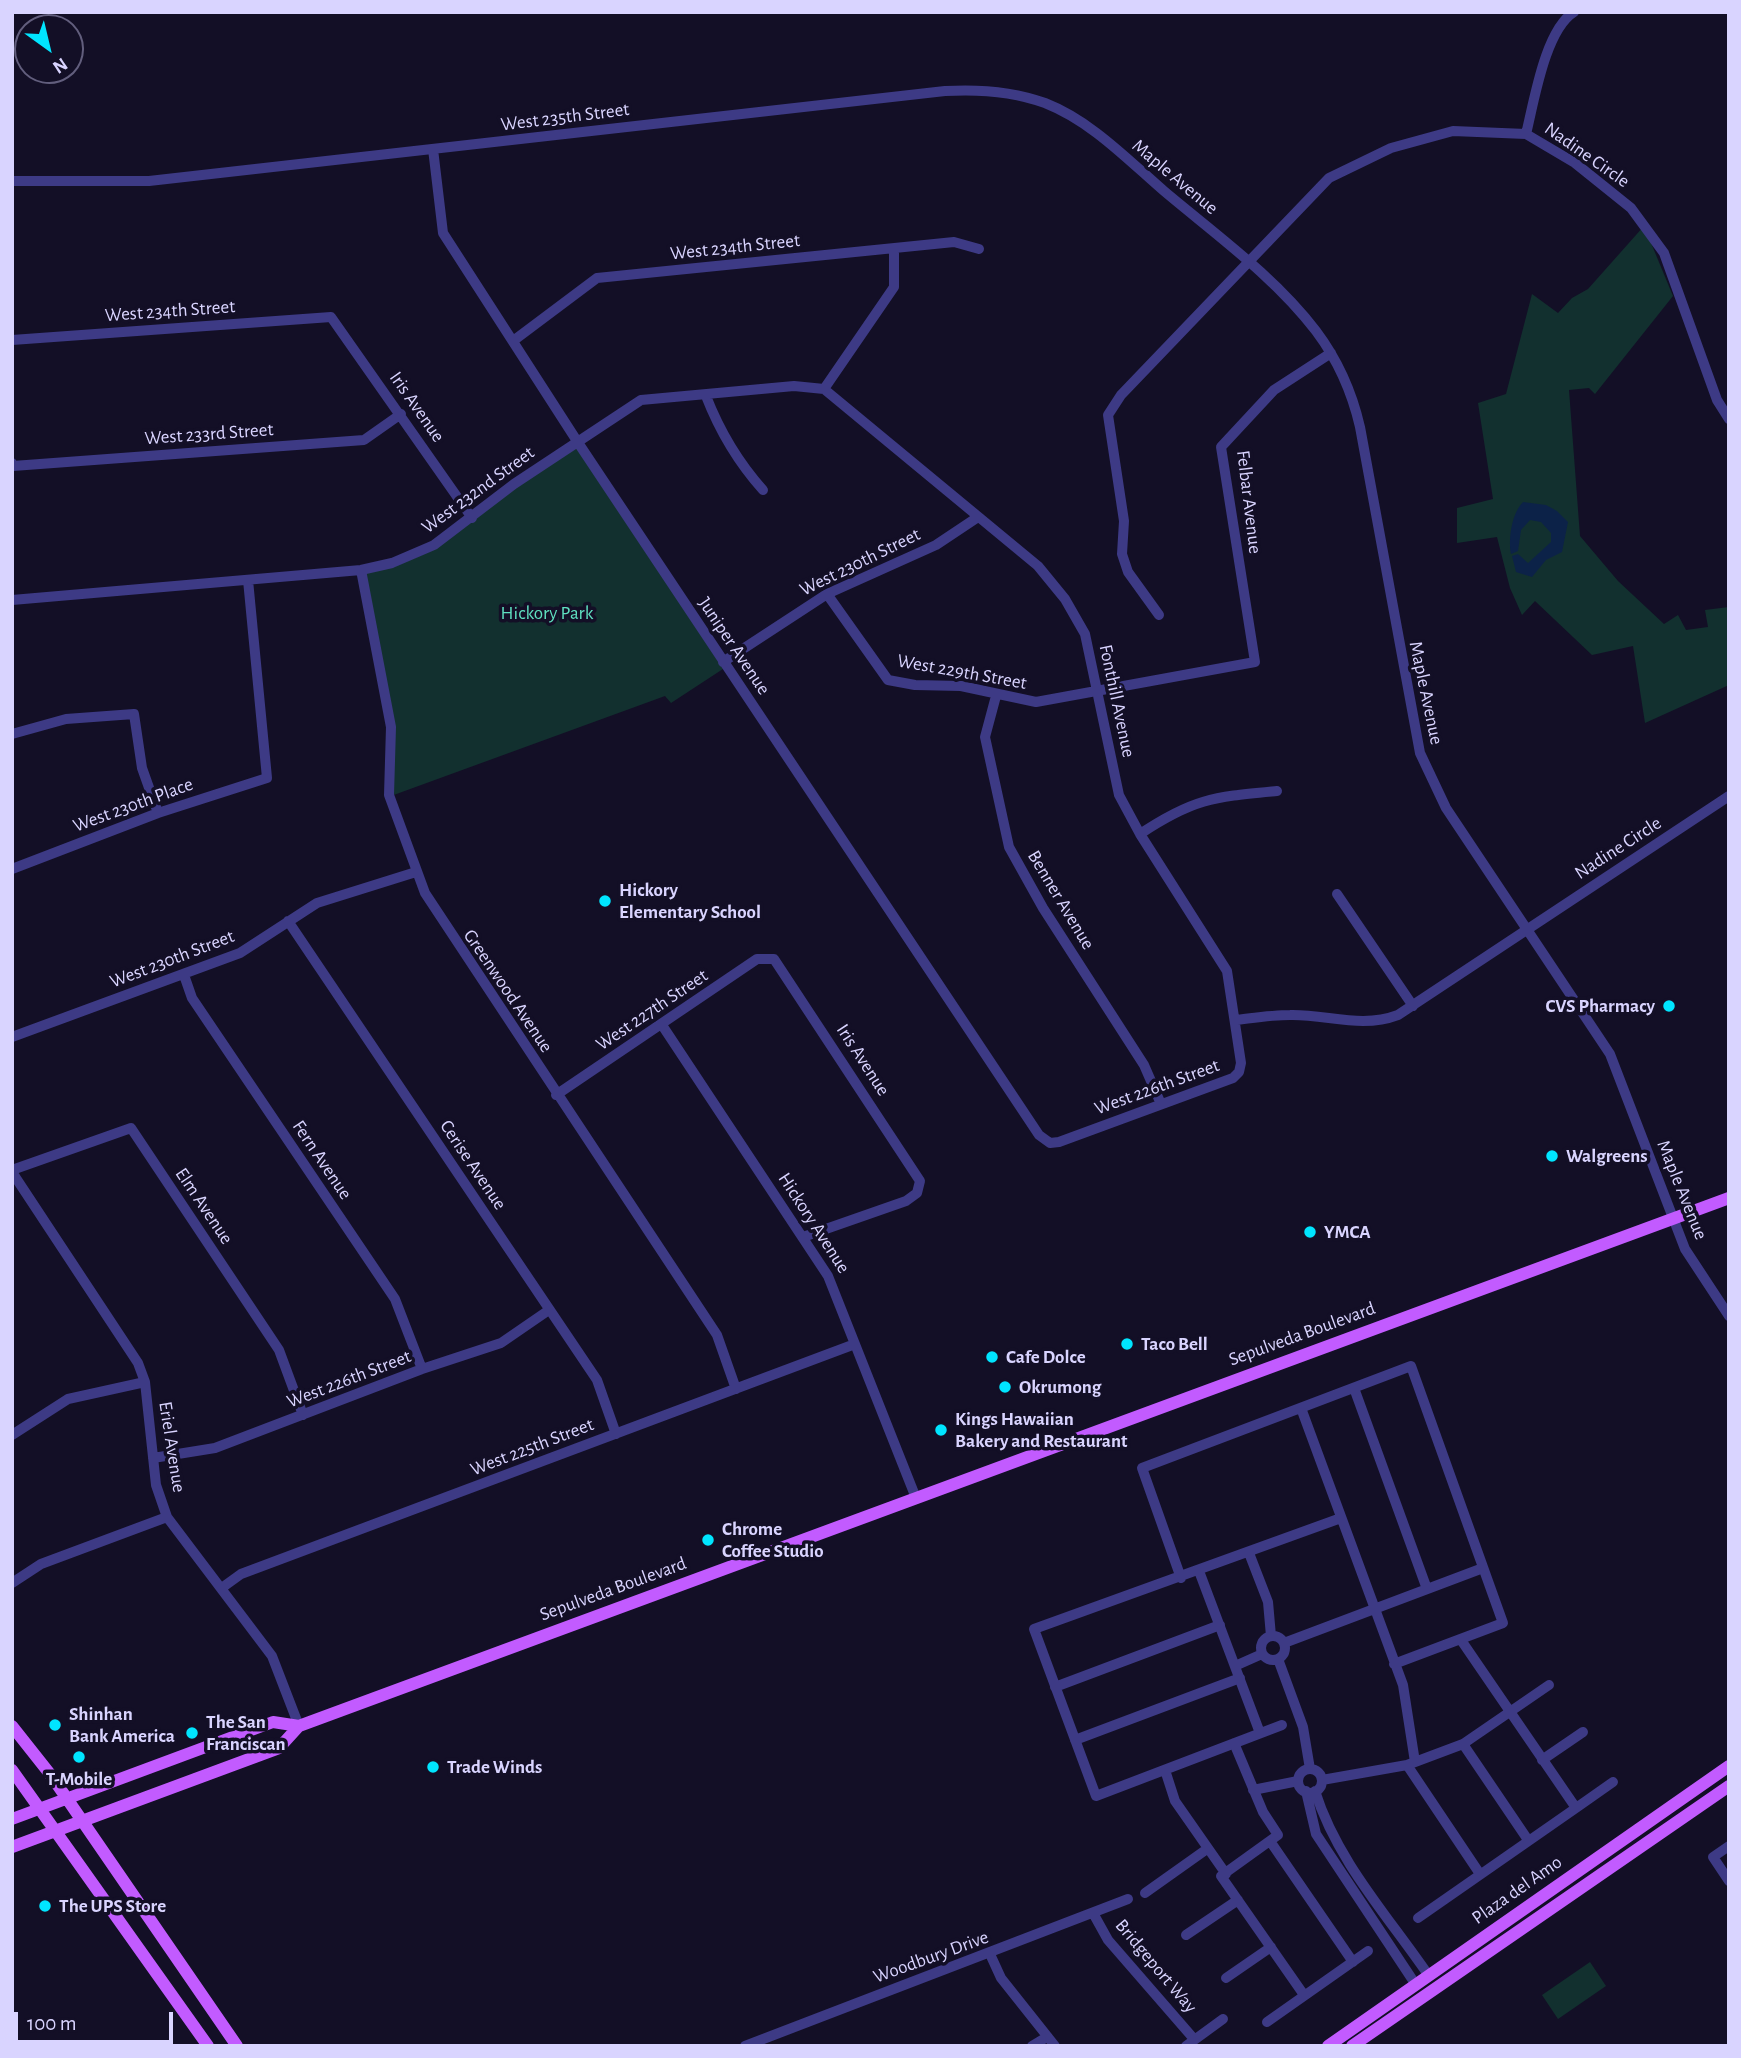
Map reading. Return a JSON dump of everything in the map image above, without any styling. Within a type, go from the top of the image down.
[{"type":"main road","name":"Sepulveda Boulevard","points":[[12,1846],[279,1748],[299,1726],[1729,1198]]},
{"type":"main road","name":"Sepulveda Boulevard","points":[[12,1819],[273,1722],[299,1726]]},
{"type":"main road","points":[[12,1726],[67,1799],[237,2046]]},
{"type":"main road","name":"Plaza del Amo","points":[[1328,2046],[1729,1766]]},
{"type":"main road","points":[[12,1770],[208,2046]]},
{"type":"main road","name":"Plaza del Amo","points":[[1352,2046],[1729,1786]]},
{"type":"main road","points":[[1658,1815],[1667,1828]]},
{"type":"main road","points":[[1429,1976],[1437,1989]]},
{"type":"main road","points":[[1416,1985],[1425,1997]]},
{"type":"street","points":[[1526,134],[1544,63],[1566,17],[1574,12]]},
{"type":"street","name":"West 235th Street","points":[[12,181],[149,181],[972,89],[1008,93],[1045,103],[1072,116],[1108,143]]},
{"type":"street","name":"Nadine Circle","points":[[1159,615],[1128,572],[1122,554],[1124,522],[1108,415],[1121,395],[1329,178],[1391,148],[1453,131],[1526,134],[1575,163],[1631,208],[1664,253],[1717,400],[1729,419]]},
{"type":"street","name":"Maple Avenue","points":[[1108,143],[1248,263],[1298,310],[1331,353],[1352,397],[1360,427],[1412,724],[1420,753],[1446,808],[1609,1054],[1673,1219],[1702,1278],[1729,1316]]},
{"type":"street","name":"Juniper Avenue","points":[[433,149],[443,233],[577,441],[1038,1135],[1050,1143]]},
{"type":"street","name":"West 234th Street","points":[[513,341],[597,278],[954,242],[979,249]]},
{"type":"street","points":[[824,389],[894,287],[894,249]]},
{"type":"street","name":"West 234th Street","points":[[12,340],[331,317]]},
{"type":"street","name":"Iris Avenue","points":[[331,317],[472,519]]},
{"type":"street","name":"Felbar Avenue","points":[[1255,662],[1221,447],[1274,390],[1331,353]]},
{"type":"street","name":"West 232nd Street","points":[[12,600],[361,570],[413,555],[472,519],[514,484],[641,400],[794,386],[824,389]]},
{"type":"street","name":"Fonthill Avenue","points":[[824,389],[1038,566],[1065,599],[1086,634],[1119,795],[1140,835],[1220,955],[1229,980],[1235,1020]]},
{"type":"street","points":[[706,396],[718,428],[739,463],[763,490]]},
{"type":"street","name":"West 233rd Street","points":[[12,463],[13,466],[364,440],[401,414]]},
{"type":"street","name":"West 230th Street","points":[[723,662],[827,594],[936,544],[978,517]]},
{"type":"street","name":"Greenwood Avenue","points":[[361,570],[391,727],[387,785],[416,872],[435,912],[717,1335],[736,1389]]},
{"type":"street","name":"West 230th Place","points":[[12,869],[158,813],[267,778],[248,580]]},
{"type":"street","name":"West 229th Street","points":[[827,594],[888,680],[915,685],[961,686],[996,696],[1036,702],[1255,662]]},
{"type":"street","name":"Benner Avenue","points":[[996,696],[985,737],[1009,847],[1043,908],[1144,1065],[1161,1104]]},
{"type":"street","points":[[12,733],[66,719],[134,714],[142,768],[158,813]]},
{"type":"street","points":[[1140,835],[1176,810],[1212,797],[1277,791]]},
{"type":"street","name":"Nadine Circle","points":[[1527,930],[1729,796]]},
{"type":"street","name":"West 230th Street","points":[[12,1037],[240,953],[317,903],[416,872]]},
{"type":"street","points":[[1337,894],[1413,1006]]},
{"type":"street","name":"Cerise Avenue","points":[[288,921],[597,1380],[615,1434]]},
{"type":"street","points":[[1235,1020],[1289,1015],[1360,1023],[1381,1021],[1413,1006],[1527,930]]},
{"type":"street","name":"Iris Avenue","points":[[769,957],[779,965],[917,1174],[919,1187],[913,1197],[906,1201],[803,1237]]},
{"type":"street","name":"West 227th Street","points":[[556,1095],[757,960],[769,957]]},
{"type":"street","name":"Fern Avenue","points":[[184,975],[192,998],[395,1299],[422,1369]]},
{"type":"street","name":"West 226th Street","points":[[1050,1143],[1224,1083],[1239,1072],[1241,1062],[1235,1020]]},
{"type":"street","name":"Hickory Avenue","points":[[662,1025],[835,1289],[916,1498]]},
{"type":"street","name":"Elm Avenue","points":[[12,1171],[131,1128],[279,1350],[303,1415]]},
{"type":"street","name":"Eriel Avenue","points":[[12,1171],[138,1363],[145,1382],[156,1485],[167,1517],[223,1587],[272,1656],[299,1726]]},
{"type":"street","name":"West 226th Street","points":[[153,1458],[215,1448],[422,1369],[501,1343],[549,1310]]},
{"type":"street","name":"West 225th Street","points":[[223,1587],[241,1574],[855,1344]]},
{"type":"street","points":[[1181,1578],[1142,1468],[1411,1366],[1503,1623],[1394,1664]]},
{"type":"street","points":[[12,1435],[68,1399],[145,1382]]},
{"type":"street","points":[[1354,1388],[1427,1589]]},
{"type":"street","points":[[1301,1408],[1403,1685],[1411,1763],[1480,1874]]},
{"type":"street","points":[[12,1583],[41,1564],[167,1517]]},
{"type":"street","points":[[1282,1725],[1096,1796],[1034,1629],[1341,1518]]},
{"type":"street","points":[[1249,1553],[1268,1602],[1271,1636]]},
{"type":"street","points":[[1284,1643],[1483,1568]]},
{"type":"street","points":[[1199,1571],[1260,1733]]},
{"type":"street","points":[[1055,1687],[1220,1625]]},
{"type":"street","points":[[1271,1636],[1277,1636],[1284,1643],[1284,1652],[1278,1659],[1269,1660],[1262,1654],[1261,1644],[1271,1636]]},
{"type":"street","points":[[1461,1640],[1508,1713],[1576,1808]]},
{"type":"street","points":[[1235,1666],[1262,1654]]},
{"type":"street","points":[[1278,1659],[1303,1727],[1310,1769]]},
{"type":"street","points":[[1075,1740],[1240,1678]]},
{"type":"street","points":[[1310,1791],[1322,1780],[1411,1763],[1463,1744],[1549,1685]]},
{"type":"street","points":[[1542,1760],[1583,1732]]},
{"type":"street","points":[[1234,1744],[1253,1790],[1278,1835],[1221,1877],[1304,1995]]},
{"type":"street","points":[[1463,1744],[1528,1840]]},
{"type":"street","points":[[1298,1781],[1301,1773],[1310,1769],[1318,1772],[1322,1780]]},
{"type":"street","points":[[1165,1770],[1175,1801],[1226,1874]]},
{"type":"street","points":[[1253,1790],[1298,1781]]},
{"type":"street","points":[[1298,1781],[1310,1791],[1343,1857],[1429,1976]]},
{"type":"street","points":[[1418,1918],[1613,1782]]},
{"type":"street","points":[[1310,1791],[1316,1834],[1416,1985]]},
{"type":"street","points":[[1270,1841],[1353,1962]]},
{"type":"street","points":[[1729,1846],[1713,1857],[1729,1881]]},
{"type":"street","points":[[1145,1893],[1208,1849]]},
{"type":"street","name":"Woodbury Drive","points":[[745,2046],[1128,1899]]},
{"type":"street","points":[[1186,1935],[1238,1900]]},
{"type":"street","name":"Bridgeport Way","points":[[1093,1913],[1108,1940],[1190,2043]]},
{"type":"street","points":[[1226,1978],[1271,1947]]},
{"type":"street","points":[[1267,2022],[1368,1951]]},
{"type":"street","points":[[990,1954],[1001,1978],[1051,2041],[1032,2046]]},
{"type":"street","points":[[1190,2043],[1223,2019]]},
{"type":"green space","points":[[1644,226],[1673,296],[1595,394],[1589,388],[1569,390],[1580,536],[1618,581],[1664,624],[1678,615],[1686,630],[1708,627],[1705,610],[1729,607],[1729,685],[1645,723],[1633,646],[1592,655],[1535,601],[1522,615],[1510,588],[1497,537],[1457,543],[1457,508],[1493,499],[1478,403],[1506,394],[1532,294],[1558,313],[1572,298],[1588,289]]},
{"type":"green space","name":"Hickory Park","points":[[577,443],[726,667],[671,703],[665,696],[391,796],[392,754],[363,572],[415,556]]},
{"type":"green space","points":[[1590,1962],[1606,1986],[1558,2019],[1542,1995]]},
{"type":"water","points":[[1523,502],[1546,505],[1568,522],[1562,552],[1546,560],[1532,577],[1516,572],[1512,556],[1518,554],[1528,563],[1551,542],[1551,533],[1541,522],[1530,520],[1521,530],[1518,551],[1511,554],[1512,526]]},
{"type":"place","name":"Hickory Elementary School","points":[[605,901]]},
{"type":"place","name":"CVS Pharmacy","points":[[1669,1006]]},
{"type":"place","name":"Walgreens","points":[[1552,1156]]},
{"type":"place","name":"YMCA","points":[[1310,1232]]},
{"type":"place","name":"Taco Bell","points":[[1127,1344]]},
{"type":"place","name":"Cafe Dolce","points":[[992,1357]]},
{"type":"place","name":"Okrumong","points":[[1005,1387]]},
{"type":"place","name":"Kings Hawaiian Bakery and Restaurant","points":[[941,1430]]},
{"type":"place","name":"Chrome Coffee Studio","points":[[708,1540]]},
{"type":"place","name":"Shinhan Bank America","points":[[55,1725]]},
{"type":"place","name":"The San Franciscan","points":[[192,1733]]},
{"type":"place","name":"T-Mobile","points":[[79,1757]]},
{"type":"place","name":"Trade Winds","points":[[433,1767]]},
{"type":"place","name":"The UPS Store","points":[[45,1906]]}]
